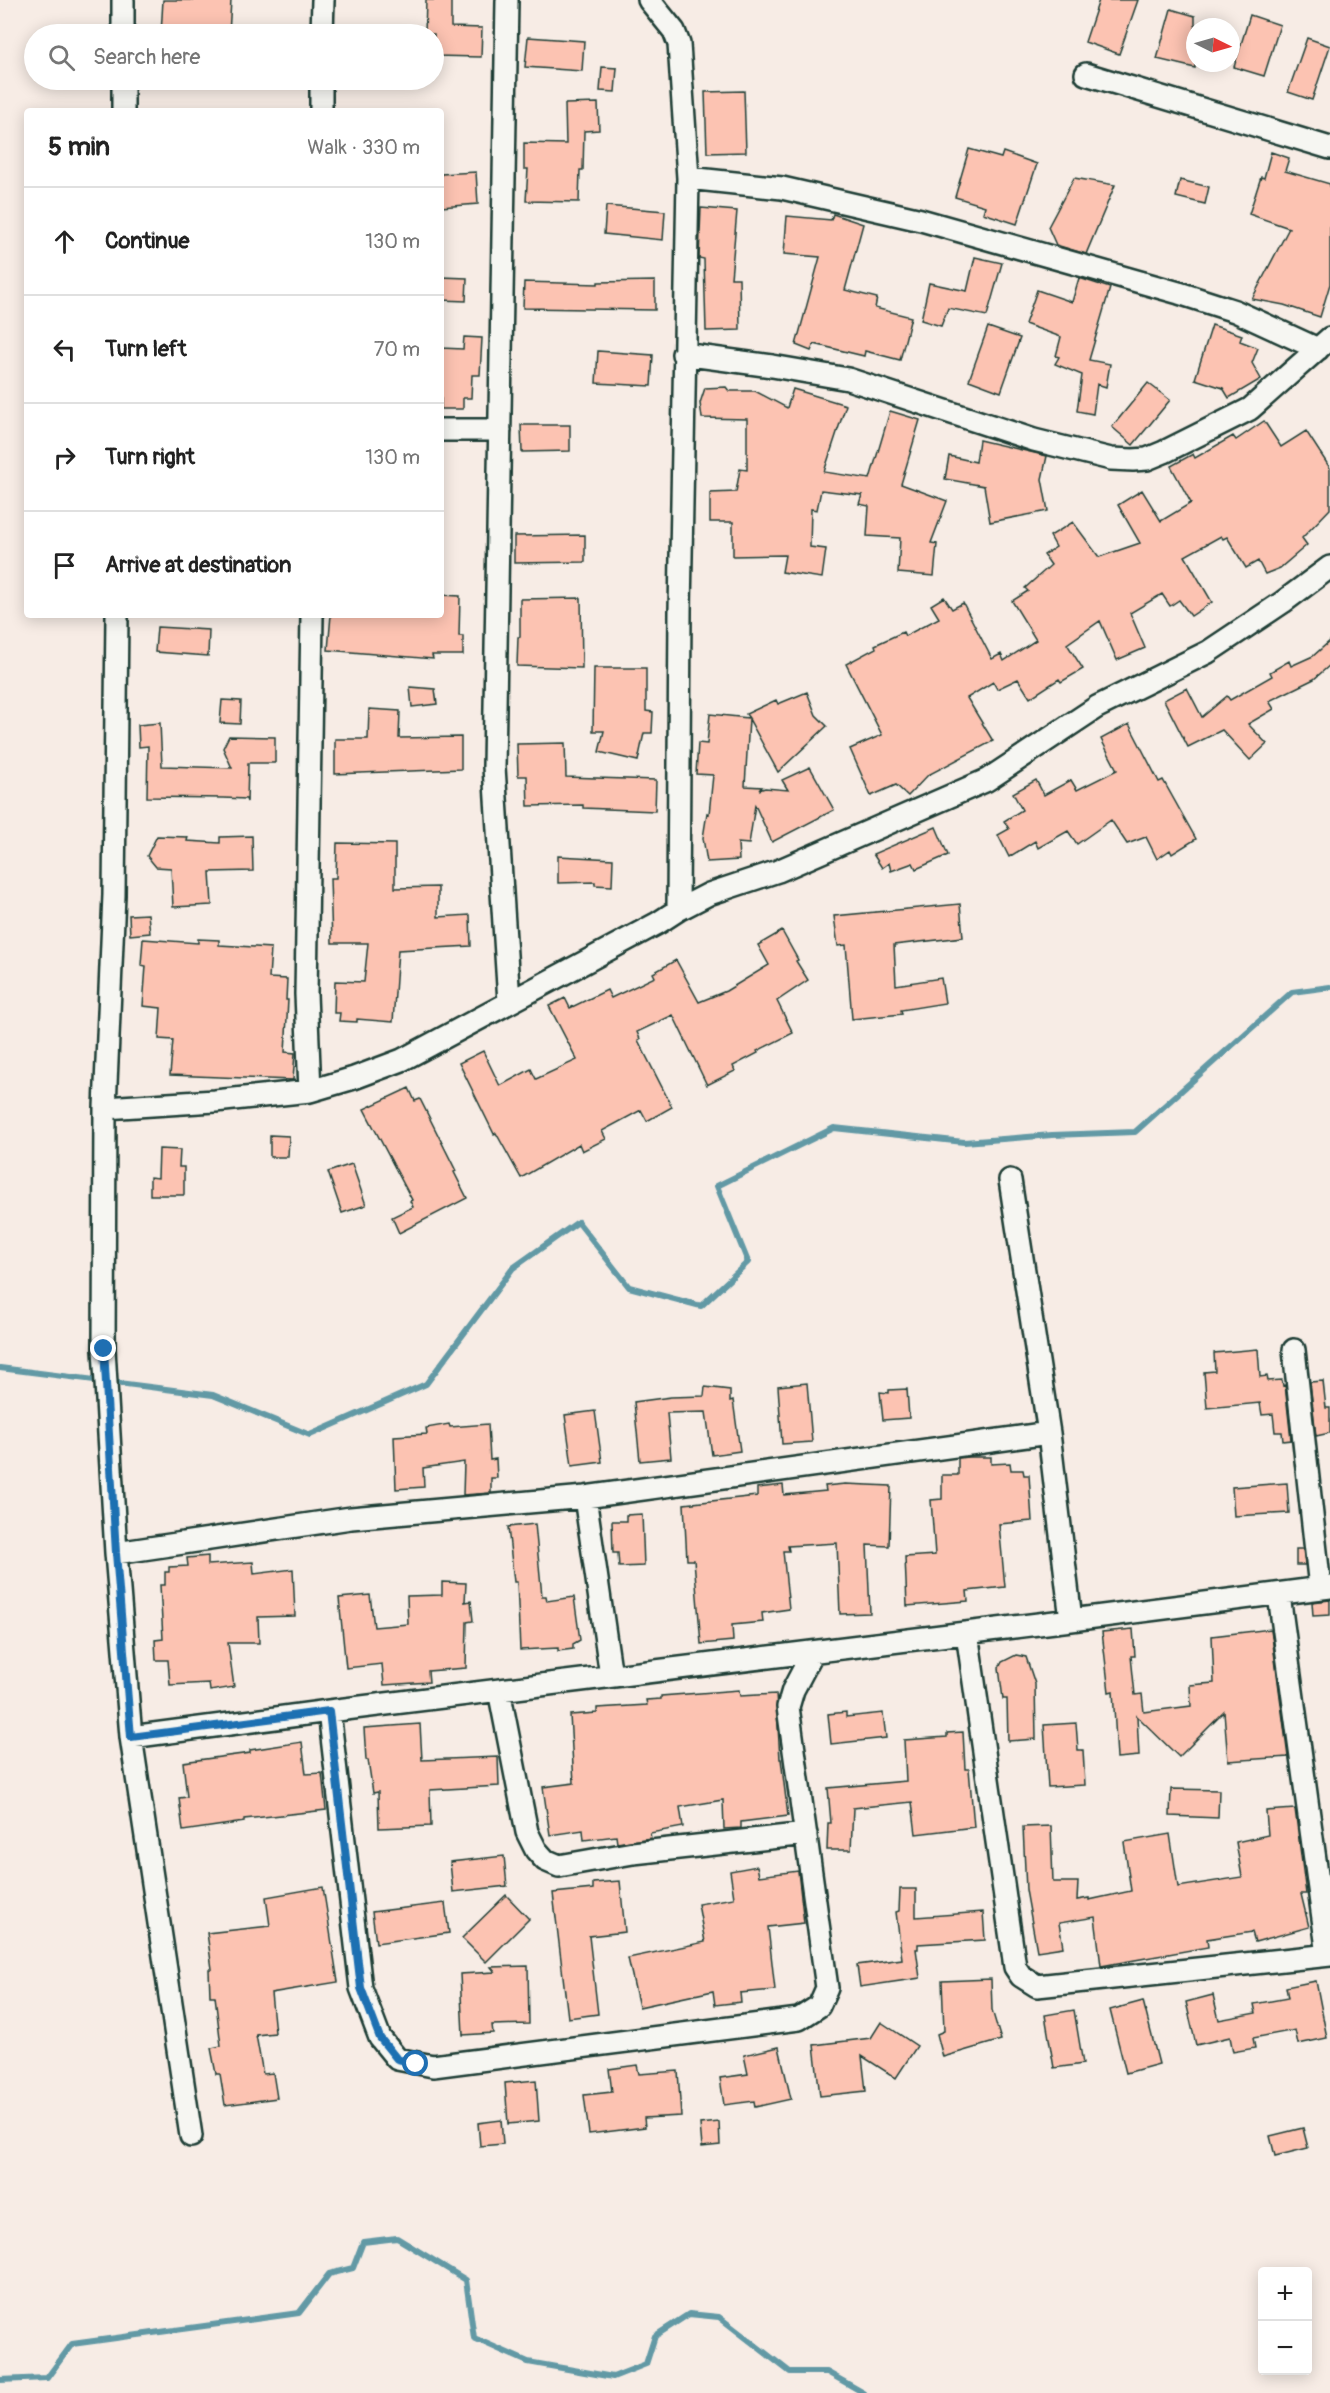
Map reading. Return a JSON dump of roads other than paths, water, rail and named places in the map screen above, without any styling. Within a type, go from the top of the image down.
[{"type":"street","points":[[123,0],[123,24]]},
{"type":"street","points":[[322,24],[323,0]]},
{"type":"street","points":[[507,0],[494,767],[509,1002]]},
{"type":"street","points":[[649,0],[674,31],[679,44],[682,60],[688,178],[683,354],[678,910]]},
{"type":"street","points":[[1086,74],[1330,148]]},
{"type":"street","points":[[123,90],[123,108]]},
{"type":"street","points":[[321,90],[321,108]]},
{"type":"street","points":[[683,354],[848,379],[1034,440],[1111,459],[1133,460],[1148,459],[1250,409],[1324,344],[1179,293],[921,220],[782,188],[688,178]]},
{"type":"street","points":[[444,430],[500,430]]},
{"type":"street","points":[[105,1108],[215,1101],[310,1091],[402,1060],[709,894],[778,871],[987,780],[1096,707],[1208,652],[1283,602],[1330,567]]},
{"type":"street","points":[[117,618],[114,895],[105,1108],[104,1349],[116,1553],[131,1737],[191,2136]]},
{"type":"street","points":[[310,1091],[306,994],[312,618]]},
{"type":"street","points":[[1010,1180],[1049,1433],[1071,1620]]},
{"type":"street","points":[[131,1737],[1325,1588],[1294,1350]]},
{"type":"street","points":[[116,1553],[351,1518],[585,1497],[1049,1433]]},
{"type":"street","points":[[585,1497],[611,1676]]},
{"type":"street","points":[[967,1633],[1015,1967],[1021,1976],[1037,1986],[1329,1955],[1279,1595]]},
{"type":"street","points":[[329,1711],[361,1988],[380,2038],[397,2059],[432,2066],[799,2019],[819,2006],[827,1988],[788,1707],[793,1690],[813,1652]]},
{"type":"street","points":[[499,1690],[527,1832],[536,1850],[545,1860],[559,1866],[633,1853],[806,1834]]},
{"type":"waterway","points":[[0,1368],[213,1395],[310,1435],[426,1384],[513,1268],[578,1222],[629,1287],[701,1306],[748,1262],[717,1186],[834,1128],[964,1142],[1052,1135],[1135,1132],[1292,992],[1330,987]]},
{"type":"waterway","points":[[0,2380],[47,2378],[72,2344],[299,2313],[329,2274],[353,2268],[363,2242],[397,2238],[466,2280],[474,2338],[528,2362],[613,2377],[646,2364],[655,2336],[689,2314],[719,2317],[790,2372],[827,2372],[864,2393]]}]
